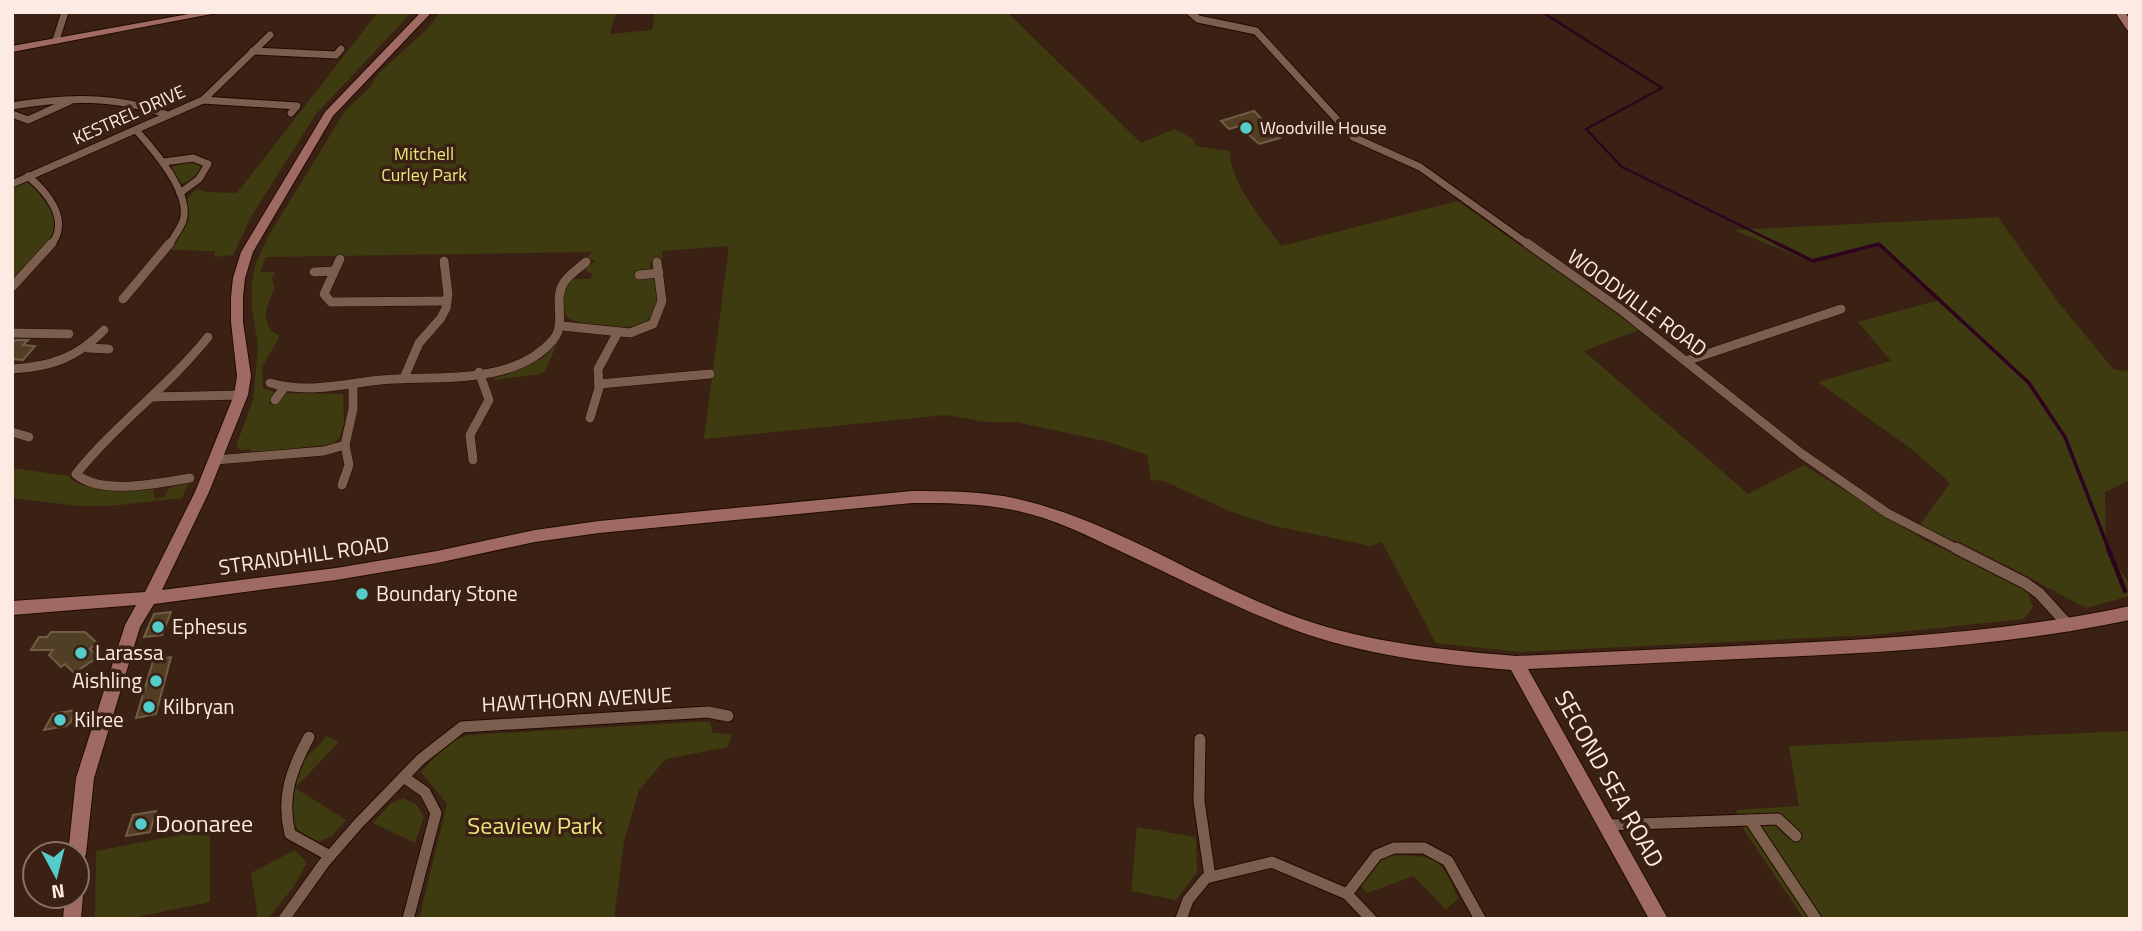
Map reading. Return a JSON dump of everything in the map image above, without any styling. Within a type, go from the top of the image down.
[{"type":"main road","points":[[12,49],[216,12]]},
{"type":"main road","points":[[78,840],[85,778],[133,625],[162,576],[232,422],[241,396],[244,376],[237,297],[239,278],[249,248],[329,114],[427,12]]},
{"type":"main road","points":[[2120,12],[2130,28]]},
{"type":"main road","name":"STRANDHILL ROAD","points":[[12,608],[149,598],[389,566],[524,538],[599,527],[912,497],[979,498],[1033,509],[1091,530],[1300,625],[1409,651],[1516,663],[1871,646],[1979,638],[2069,626],[2130,613]]},
{"type":"main road","name":"SECOND SEA ROAD","points":[[1516,663],[1659,919]]},
{"type":"street","points":[[56,40],[65,12]]},
{"type":"street","name":"WOODVILLE ROAD","points":[[1189,12],[1198,19],[1256,31],[1353,137],[1420,167],[1620,309],[1802,454],[1887,513],[2025,583],[2039,593],[2069,626]]},
{"type":"street","points":[[203,100],[270,35]]},
{"type":"street","points":[[253,51],[337,55],[341,49]]},
{"type":"street","points":[[12,106],[74,99],[119,103],[167,116]]},
{"type":"street","points":[[12,114],[27,120],[74,99]]},
{"type":"street","name":"KESTREL DRIVE","points":[[12,184],[203,100],[297,106],[291,113]]},
{"type":"street","points":[[123,299],[170,243],[184,219],[180,193],[164,162],[136,130]]},
{"type":"street","points":[[164,162],[188,159],[203,160],[208,164],[199,179],[180,193]]},
{"type":"street","points":[[12,287],[54,242],[59,232],[59,218],[53,204],[28,176]]},
{"type":"street","points":[[341,260],[324,294],[331,302],[447,301]]},
{"type":"street","points":[[404,378],[412,354],[441,318],[447,301],[450,290],[443,277],[444,261]]},
{"type":"street","points":[[270,383],[284,388],[324,389],[404,378],[479,373],[528,359],[547,347],[562,326],[558,296],[563,284],[586,262]]},
{"type":"street","points":[[562,326],[618,332],[644,330],[653,324],[662,305],[663,291],[657,262]]},
{"type":"street","points":[[577,270],[587,274]]},
{"type":"street","points":[[314,272],[334,271]]},
{"type":"street","points":[[639,275],[659,273]]},
{"type":"street","points":[[1686,361],[1841,309]]},
{"type":"street","points":[[12,369],[57,364],[88,348],[104,330]]},
{"type":"street","points":[[590,418],[599,384],[598,369],[618,332]]},
{"type":"street","points":[[12,333],[69,334]]},
{"type":"street","points":[[190,478],[161,484],[88,483],[79,480],[75,474],[78,468],[189,361],[208,337]]},
{"type":"street","points":[[88,348],[109,349]]},
{"type":"street","points":[[473,460],[470,433],[490,402],[491,393],[479,373]]},
{"type":"street","points":[[599,384],[690,381],[710,374]]},
{"type":"street","points":[[342,485],[349,465],[345,445],[353,409],[353,386]]},
{"type":"street","points":[[275,400],[284,388]]},
{"type":"street","points":[[153,397],[241,396]]},
{"type":"street","points":[[12,432],[29,437]]},
{"type":"street","points":[[215,460],[324,451],[345,445]]},
{"type":"street","points":[[156,496],[161,484]]},
{"type":"street","name":"HAWTHORN AVENUE","points":[[405,778],[421,759],[462,727],[708,712],[728,716]]},
{"type":"street","points":[[309,737],[284,790],[285,818],[290,834],[330,856]]},
{"type":"street","points":[[1200,739],[1199,801],[1210,877]]},
{"type":"street","points":[[284,919],[330,856],[405,778],[418,784],[432,801],[436,813],[408,919]]},
{"type":"street","points":[[1607,825],[1777,819],[1796,836]]},
{"type":"street","points":[[1750,820],[1816,919]]},
{"type":"street","points":[[1347,894],[1375,856],[1401,847],[1421,848],[1436,851],[1448,861],[1479,919]]},
{"type":"street","points":[[1181,919],[1188,900],[1206,878],[1272,862],[1347,894],[1371,919]]},
{"type":"green space","points":[[378,12],[412,12],[316,114],[251,217],[233,255],[214,257],[215,251],[168,250],[189,218],[186,200],[196,189],[237,193]]},
{"type":"green space","name":"Mitchell Curley Park","points":[[440,12],[616,12],[610,34],[652,30],[655,12],[1007,12],[1141,143],[1174,129],[1193,139],[1196,146],[1230,151],[1231,162],[1241,187],[1281,246],[1458,201],[1639,330],[1584,351],[1748,494],[1804,465],[1924,540],[2017,583],[2028,593],[2033,607],[2024,619],[1871,635],[1519,652],[1436,643],[1382,542],[1371,546],[1275,526],[1229,511],[1164,481],[1151,480],[1147,455],[1105,441],[1016,422],[986,422],[946,415],[704,439],[729,246],[662,251],[663,258],[650,262],[651,278],[655,279],[657,294],[652,315],[645,322],[626,327],[580,322],[564,314],[562,295],[570,279],[590,279],[593,274],[586,271],[587,267],[596,261],[586,258],[592,252],[266,257],[260,272],[275,272],[272,279],[275,288],[266,320],[271,331],[279,335],[262,367],[263,388],[274,392],[269,404],[275,404],[287,393],[343,394],[344,423],[339,438],[333,444],[251,453],[251,449],[240,450],[236,446],[253,400],[258,347],[252,308],[255,265],[269,235],[345,111],[369,88],[378,74],[428,28]]},
{"type":"green space","points":[[180,162],[198,162],[202,165],[202,170],[192,181],[180,184],[171,168]]},
{"type":"green space","points":[[29,182],[47,205],[54,218],[56,232],[12,282],[12,187]]},
{"type":"green space","points":[[1998,217],[2059,303],[2113,369],[2130,372],[2130,480],[2105,492],[2106,552],[2130,584],[2130,596],[2086,608],[2009,567],[1920,525],[1950,483],[1914,451],[1818,382],[1891,361],[1858,322],[1939,300],[1879,244],[1806,260],[1734,230]]},
{"type":"green space","points":[[558,342],[545,371],[541,374],[494,380],[497,375],[543,358]]},
{"type":"green space","points":[[12,468],[68,476],[75,482],[96,488],[153,489],[154,498],[164,497],[169,488],[189,483],[182,498],[110,506],[79,506],[12,498]]},
{"type":"green space","name":"Seaview Park","points":[[710,722],[713,733],[732,734],[728,747],[666,759],[639,790],[624,841],[614,919],[419,919],[447,804],[421,772],[448,743],[467,735]]},
{"type":"green space","points":[[2130,731],[2130,919],[1804,919],[1744,830],[1736,810],[1799,806],[1789,746]]},
{"type":"green space","points":[[326,736],[339,742],[295,788],[346,820],[332,836],[319,842],[296,827],[290,811],[290,792],[299,767]]},
{"type":"green space","points":[[1610,772],[1626,813],[1617,812],[1597,773]]},
{"type":"green space","points":[[403,798],[416,804],[424,817],[415,843],[373,823],[390,804]]},
{"type":"green space","points":[[1137,827],[1196,837],[1197,872],[1176,900],[1131,891]]},
{"type":"green space","points":[[210,829],[210,902],[127,919],[95,919],[96,851]]},
{"type":"green space","points":[[295,850],[307,863],[294,886],[268,919],[258,919],[251,873]]},
{"type":"green space","points":[[1388,855],[1426,857],[1434,860],[1446,873],[1458,898],[1446,910],[1414,876],[1367,893],[1359,885],[1376,863]]},
{"type":"building","name":"Woodville House","points":[[1254,111],[1280,138],[1259,144],[1239,126],[1229,129],[1221,121]]},
{"type":"building","points":[[16,340],[28,340],[23,345],[35,346],[23,360],[12,359],[12,344]]},
{"type":"building","name":"Ephesus","points":[[171,612],[162,635],[144,637],[154,614]]},
{"type":"building","points":[[51,632],[85,632],[97,643],[90,649],[98,657],[74,673],[65,664],[61,667],[49,655],[53,650],[31,650],[39,637],[47,637]]},
{"type":"building","points":[[171,657],[156,714],[136,718],[153,661]]},
{"type":"building","name":"Kilree","points":[[75,710],[71,722],[66,726],[44,730],[53,714]]},
{"type":"building","name":"Doonaree","points":[[156,811],[150,832],[126,836],[133,815]]},
{"type":"waterway","points":[[1542,12],[1662,88],[1586,129],[1622,167],[1780,245]]},
{"type":"waterway","points":[[1776,243],[1813,261],[1879,244],[2029,383],[2065,437],[2109,550]]},
{"type":"waterway","points":[[2108,548],[2125,591]]},
{"type":"place","name":"Woodville House","points":[[1246,128]]},
{"type":"place","name":"Boundary Stone","points":[[362,594]]},
{"type":"place","name":"Ephesus","points":[[158,627]]},
{"type":"place","name":"Larassa","points":[[81,653]]},
{"type":"place","name":"Aishling","points":[[156,681]]},
{"type":"place","name":"Kilbryan","points":[[149,707]]},
{"type":"place","name":"Kilree","points":[[60,720]]},
{"type":"place","name":"Doonaree","points":[[141,824]]}]
